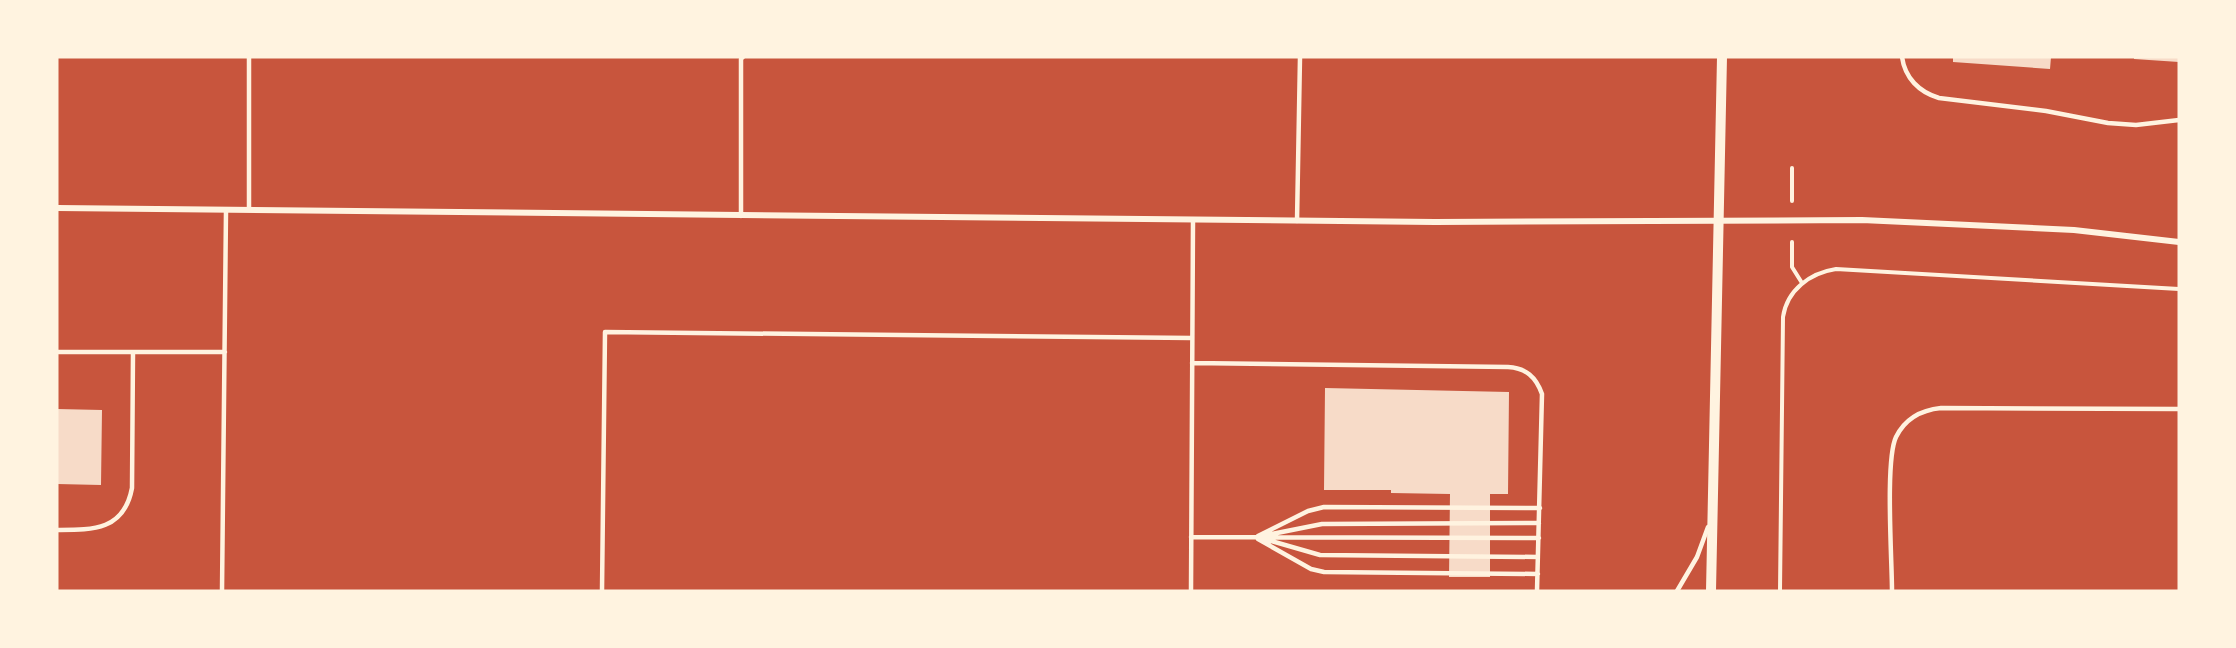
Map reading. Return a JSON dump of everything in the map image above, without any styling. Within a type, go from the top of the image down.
[{"type":"street","points":[[1711,591],[1722,57]]},
{"type":"street","points":[[57,208],[1297,221],[1930,222],[2074,230],[2179,242]]},
{"type":"lane","points":[[249,57],[249,210]]},
{"type":"lane","points":[[741,216],[743,57]]},
{"type":"lane","points":[[1297,221],[1300,57]]},
{"type":"lane","points":[[1902,57],[1910,79],[1926,93],[1939,98],[2037,109],[2108,123],[2136,125],[2179,120]]},
{"type":"lane","points":[[222,591],[226,211]]},
{"type":"lane","points":[[1191,591],[1193,220]]},
{"type":"lane","points":[[602,591],[604,332],[1192,338]]},
{"type":"lane","points":[[57,352],[225,352]]},
{"type":"lane","points":[[57,530],[90,530],[103,526],[122,514],[129,502],[132,488],[133,352]]},
{"type":"lane","points":[[1192,363],[1508,367],[1524,370],[1535,379],[1542,394],[1537,591]]},
{"type":"lane","points":[[1892,591],[1892,452],[1900,430],[1918,413],[1941,408],[2179,409]]},
{"type":"lane","points":[[1677,591],[1704,539],[1713,494]]},
{"type":"lane","points":[[1247,537],[1265,534],[1308,511],[1324,507],[1539,508]]},
{"type":"lane","points":[[1247,537],[1322,524],[1539,523]]},
{"type":"lane","points":[[1191,537],[1539,538]]},
{"type":"lane","points":[[1247,537],[1261,538],[1320,555],[1538,557]]},
{"type":"lane","points":[[1247,537],[1259,539],[1311,569],[1324,572],[1538,573]]},
{"type":"path","points":[[1780,591],[1783,317],[1788,298],[1796,288],[1819,274],[1836,269],[2179,289]]},
{"type":"building","points":[[1953,57],[2051,57],[2050,69],[1953,62]]},
{"type":"building","points":[[2134,57],[2179,57],[2179,62],[2134,59]]},
{"type":"building","points":[[1325,388],[1509,392],[1508,494],[1490,494],[1490,577],[1449,577],[1450,494],[1391,493],[1391,490],[1324,490]]},
{"type":"building","points":[[57,409],[102,410],[101,485],[57,484]]}]
